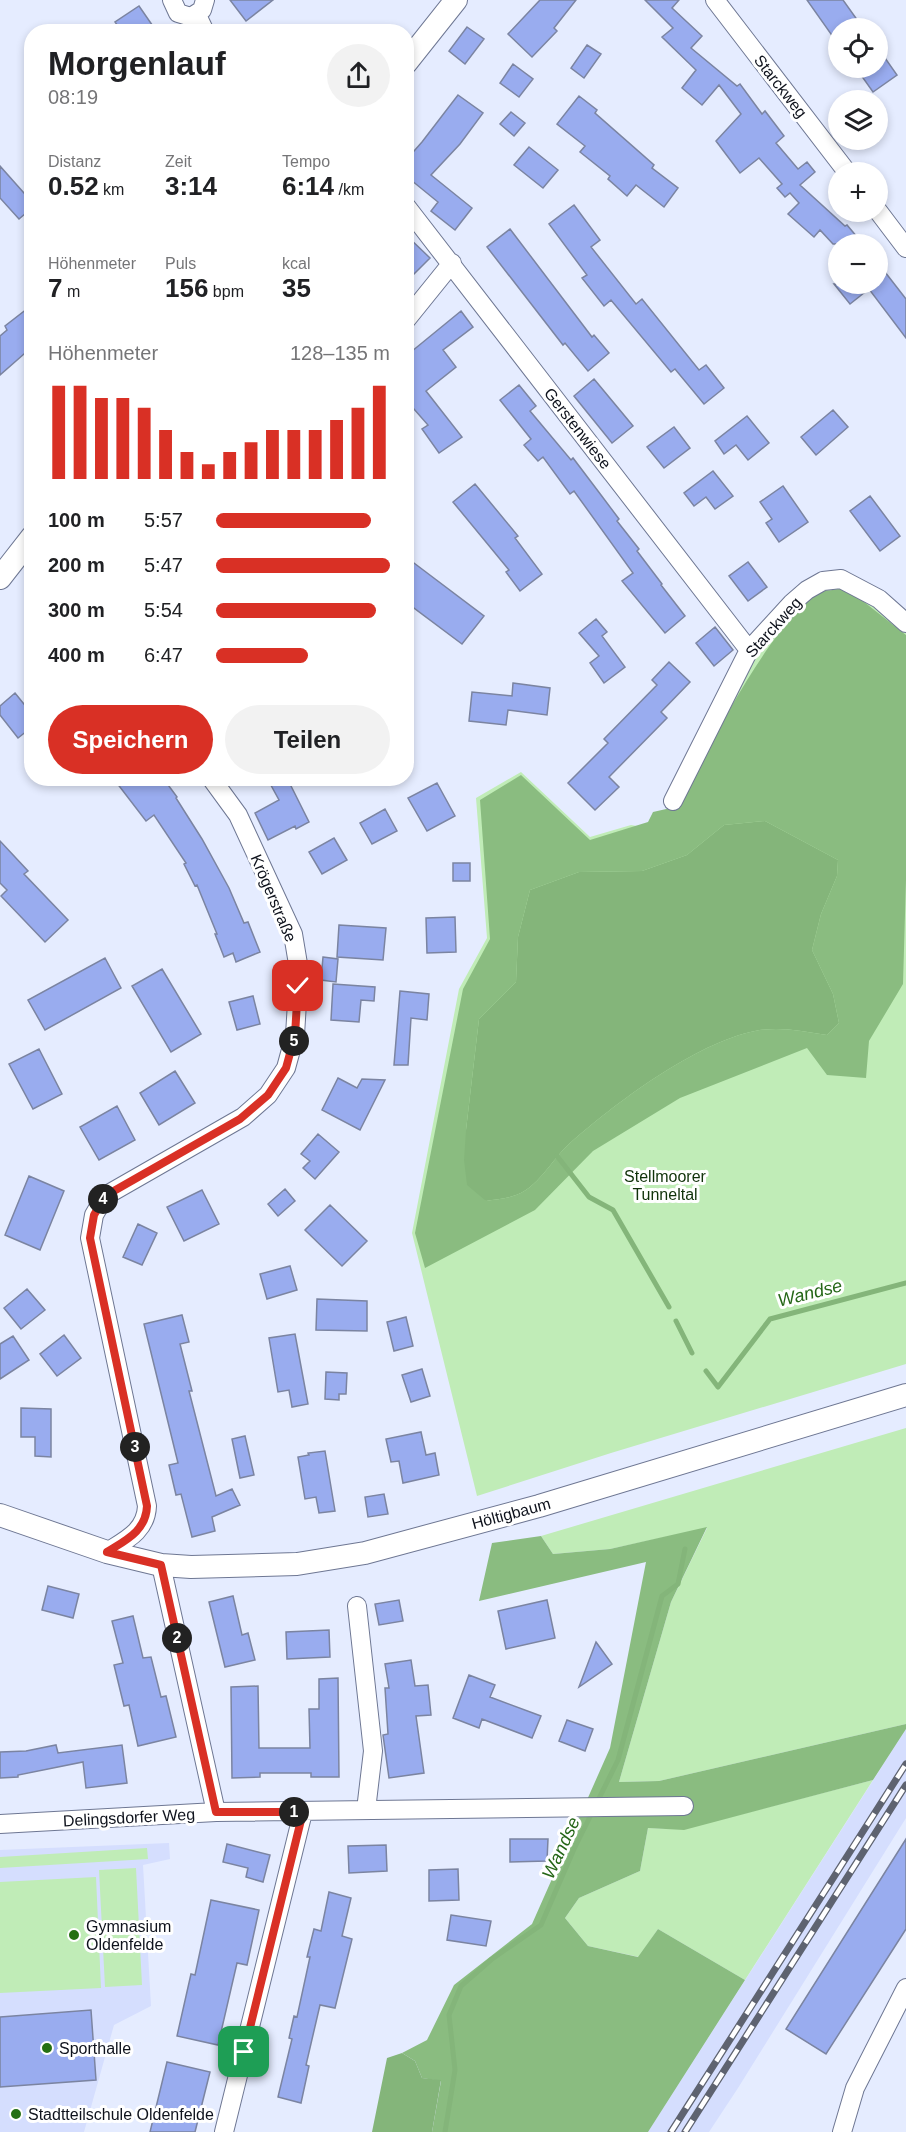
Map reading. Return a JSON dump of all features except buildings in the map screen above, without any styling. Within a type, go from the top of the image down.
[{"type":"main road","points":[[414,53],[456,0]]},
{"type":"main road","points":[[0,578],[24,549]]},
{"type":"main road","name":"Höltigbaum","points":[[0,1515],[107,1552],[161,1565],[191,1567],[297,1564],[365,1553],[539,1506],[906,1395]]},
{"type":"street","points":[[172,0],[178,13],[191,17],[201,7]]},
{"type":"street","name":"Starckweg","points":[[715,0],[840,162]]},
{"type":"street","points":[[201,7],[204,24]]},
{"type":"street","name":"Gerstenwiese","points":[[414,216],[749,650]]},
{"type":"street","points":[[886,222],[906,248]]},
{"type":"street","points":[[414,310],[452,263]]},
{"type":"street","name":"Starckweg","points":[[673,801],[749,650],[792,603],[823,581],[841,579],[879,599],[906,623]]},
{"type":"street","name":"Krögerstraße","points":[[107,1552],[131,1537],[145,1521],[147,1506],[90,1238],[94,1215],[105,1196],[240,1119],[268,1095],[286,1068],[295,1035],[299,970],[293,934],[238,815],[217,786]]},
{"type":"street","points":[[161,1565],[216,1812]]},
{"type":"street","points":[[357,1606],[373,1751],[366,1810]]},
{"type":"street","name":"Delingsdorfer Weg","points":[[0,1824],[216,1812],[684,1806]]},
{"type":"street","points":[[224,2132],[303,1812]]},
{"type":"street","points":[[842,2132],[855,2088],[906,1988]]},
{"type":"shaded area","points":[[840,589],[854,594],[906,635],[906,880],[903,984],[869,1041],[866,1078],[827,1075],[807,1048],[680,1098],[593,1151],[535,1210],[425,1268],[415,1233],[463,989],[490,939],[480,800],[521,775],[590,840],[648,822],[653,812],[675,807],[742,689],[784,627],[804,605],[822,592]],"holes":[[[765,821],[838,860],[837,876],[821,914],[812,950],[833,994],[839,1023],[827,1035],[773,1029],[755,1031],[707,1048],[656,1077],[609,1111],[569,1144],[530,1187],[510,1197],[486,1201],[466,1130],[479,1019],[516,982],[518,937],[530,890],[579,872],[642,871],[687,855],[724,825]]]},
{"type":"shaded area","points":[[765,821],[838,860],[837,876],[821,914],[812,950],[833,994],[839,1023],[827,1035],[773,1029],[755,1031],[707,1048],[656,1077],[609,1111],[569,1144],[530,1187],[510,1197],[486,1201],[467,1185],[464,1160],[479,1019],[516,982],[518,937],[530,890],[579,872],[642,871],[687,855],[724,825]]},
{"type":"shaded area","points":[[707,1527],[671,1602],[619,1782],[659,1781],[906,1724],[906,1729],[873,1780],[684,1830],[648,1828],[640,1871],[579,1898],[565,1918],[588,1946],[638,1957],[658,1929],[745,1980],[648,2132],[432,2132],[441,2081],[422,2078],[415,2061],[402,2053],[427,2040],[454,1985],[532,1924],[610,1748],[646,1562],[479,1601],[492,1543],[541,1536],[553,1554],[610,1549]]},
{"type":"shaded area","points":[[906,1729],[906,1818],[738,2088],[709,2132],[648,2132]]},
{"type":"shaded area","name":"Gymnasium Oldenfelde","points":[[169,1843],[170,1859],[143,1865],[151,2006],[114,2025],[84,2132],[0,2132],[0,1850]]},
{"type":"shaded area","points":[[402,2053],[415,2061],[422,2078],[441,2080],[432,2132],[372,2132],[387,2058]]},
{"type":"green space","name":"Stellmoorer Tunneltal","points":[[841,585],[856,591],[906,629],[906,1364],[477,1496],[412,1233],[459,989],[487,938],[476,798],[521,772],[590,837],[631,825],[680,833],[687,785],[758,653],[792,610],[818,589]]},
{"type":"green space","points":[[906,1428],[906,1724],[659,1781],[619,1782],[671,1602],[707,1528],[610,1549],[553,1554],[541,1536]]},
{"type":"green space","points":[[873,1780],[745,1980],[658,1929],[639,1957],[588,1946],[565,1918],[579,1898],[640,1871],[648,1828],[684,1829]]},
{"type":"green space","points":[[147,1848],[148,1859],[0,1868],[0,1857]]},
{"type":"green space","points":[[136,1868],[142,1985],[105,1987],[99,1870]]},
{"type":"green space","points":[[96,1877],[101,1988],[0,1993],[0,1882]]},
{"type":"waterway","points":[[557,1156],[589,1197],[613,1210],[669,1307]]},
{"type":"waterway","name":"Wandse","points":[[706,1371],[718,1387],[770,1319],[906,1283]]},
{"type":"waterway","points":[[676,1321],[692,1353]]},
{"type":"waterway","name":"Wandse","points":[[445,2132],[455,2070],[449,2015],[461,1986],[492,1959],[541,1925],[574,1849],[618,1760],[662,1596],[678,1584],[685,1549]]},
{"type":"railway","points":[[671,2132],[906,1764]]},
{"type":"railway","points":[[685,2132],[906,1785]]},
{"type":"place","name":"Gymnasium Oldenfelde","points":[[74,1935]]},
{"type":"place","name":"Sporthalle","points":[[47,2048]]},
{"type":"place","name":"Stadtteilschule Oldenfelde","points":[[16,2114]]},
{"type":"route","points":[[244,2052],[303,1812],[216,1812],[161,1565],[107,1552],[131,1537],[143,1525],[147,1506],[90,1238],[94,1215],[105,1196],[240,1119],[268,1095],[286,1068],[295,1035],[298,986]]}]
